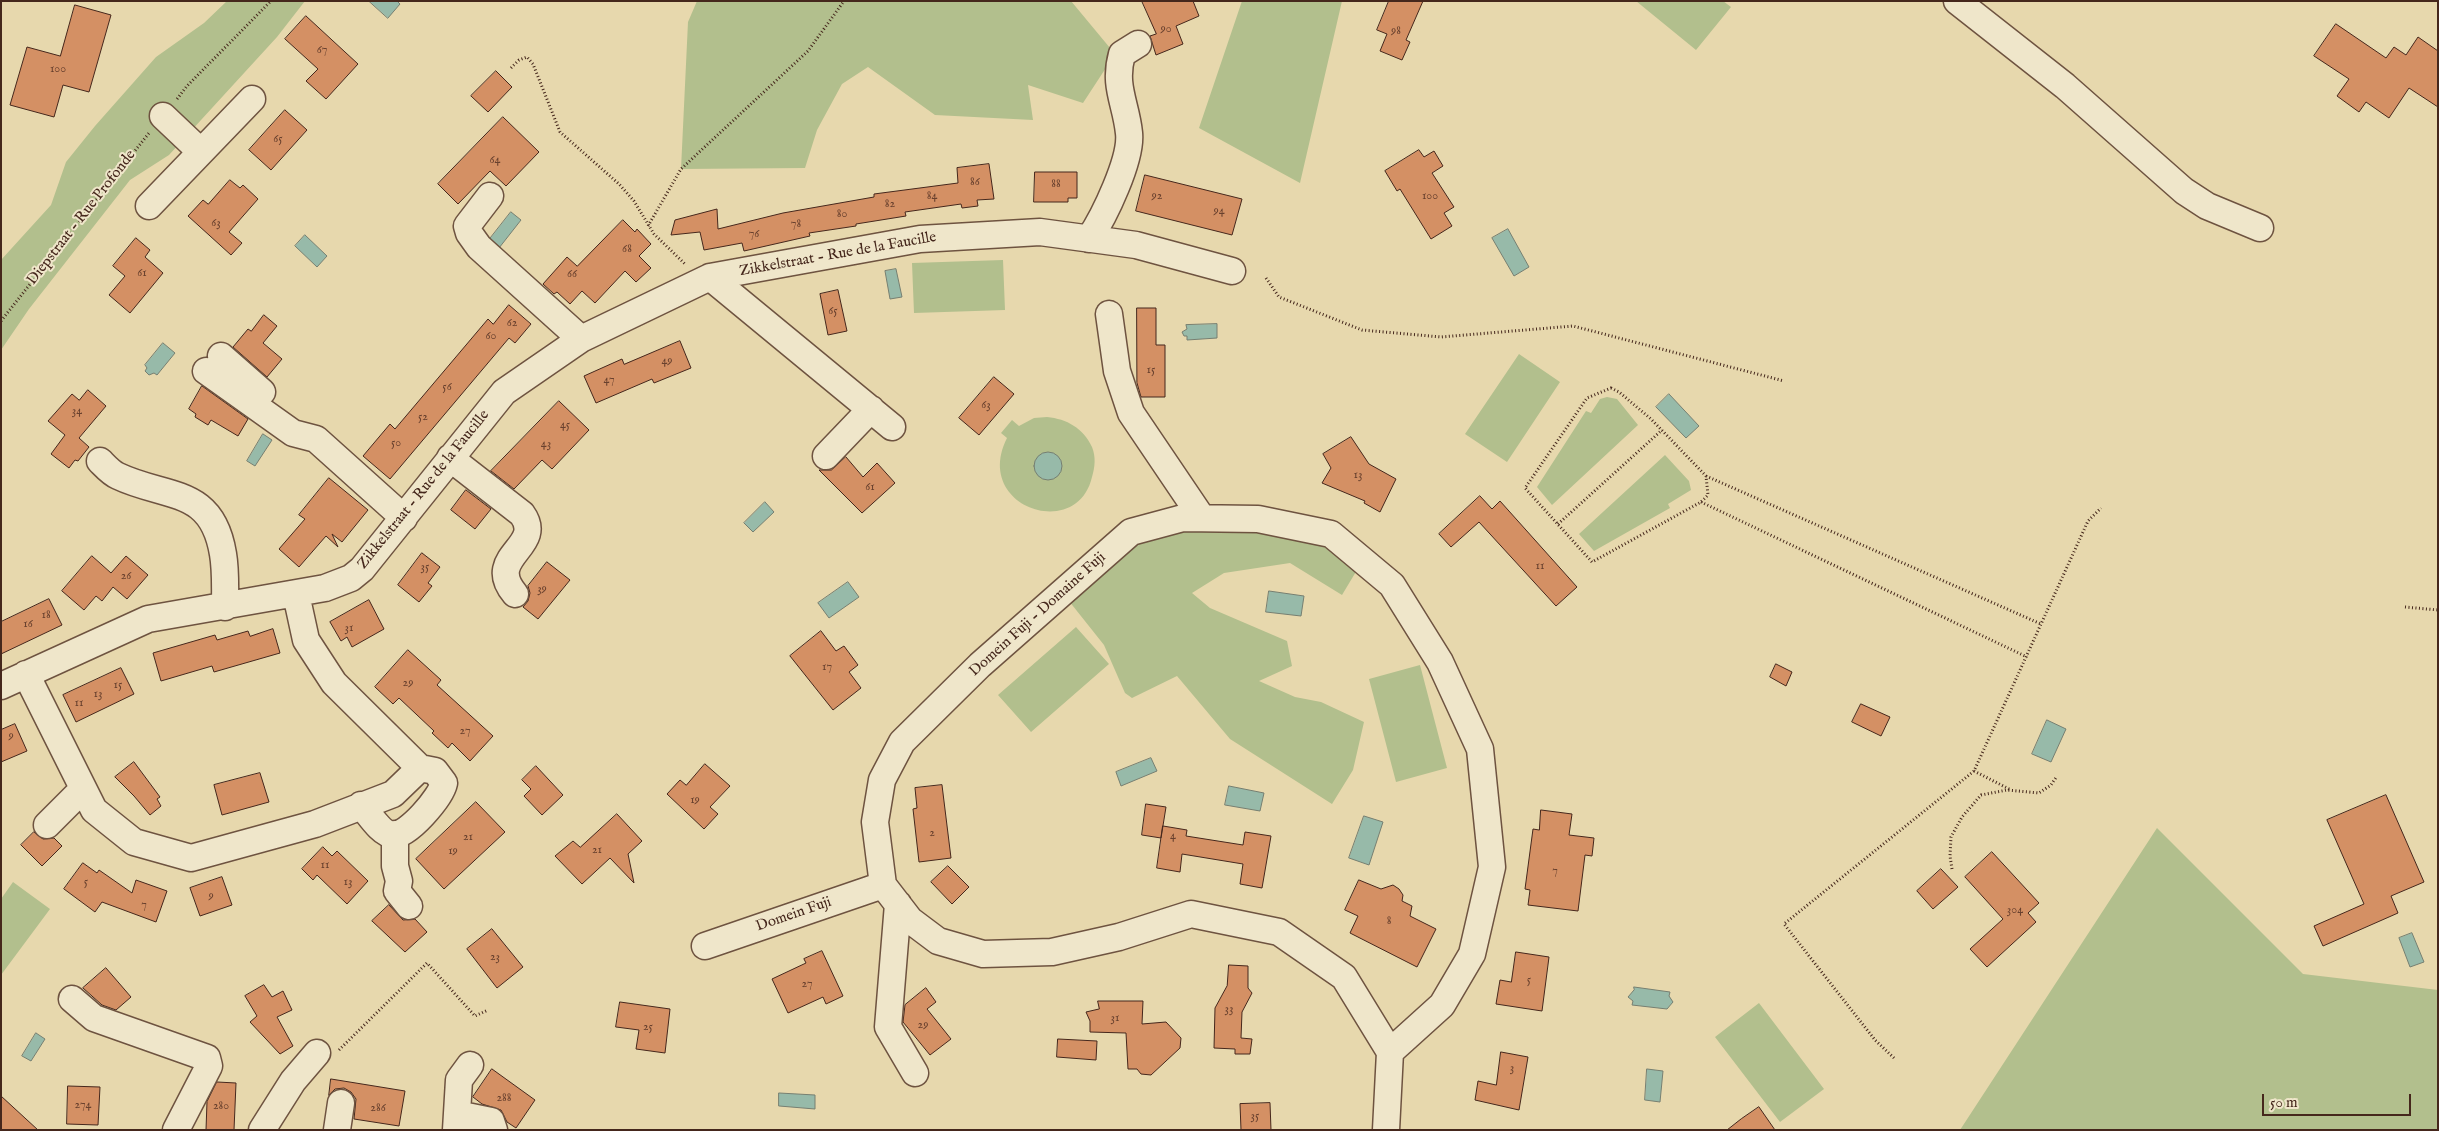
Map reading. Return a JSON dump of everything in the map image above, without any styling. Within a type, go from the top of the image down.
[{"type":"street","points":[[1957,1],[2065,86],[2184,192],[2207,206],[2260,228]]},
{"type":"street","points":[[1089,239],[1098,225],[1116,187],[1129,145],[1129,132],[1118,86],[1118,68],[1122,54],[1138,44]]},
{"type":"street","points":[[149,206],[200,150],[252,98]]},
{"type":"street","points":[[163,116],[200,150]]},
{"type":"street","points":[[490,196],[467,226],[469,233],[479,247],[581,339]]},
{"type":"street","name":"Zikkelstraat - Rue de la Faucille","points":[[1,686],[148,619],[225,608],[296,594],[325,588],[351,578],[362,570],[504,392],[581,339],[706,279],[920,239],[1040,232],[1136,245],[1232,271]]},
{"type":"street","name":"Zikkelstraat - Rue de la Faucille","points":[[706,279],[892,427]]},
{"type":"street","points":[[1109,314],[1117,371],[1131,413],[1202,518]]},
{"type":"street","points":[[213,364],[292,433],[316,439],[404,518]]},
{"type":"street","points":[[826,456],[871,410]]},
{"type":"street","points":[[450,458],[522,514],[528,522],[528,534],[505,570],[504,578],[515,594]]},
{"type":"street","points":[[100,461],[116,476],[161,492],[184,497],[196,502],[206,511],[215,527],[224,553],[225,608]]},
{"type":"street","name":"Domein Fuji - Domaine Fuji","points":[[915,1073],[888,1027],[891,894],[876,822],[882,780],[902,742],[980,664],[1131,532],[1184,518],[1258,519],[1331,534],[1392,585],[1440,662],[1480,749],[1492,867],[1472,954],[1442,1005],[1390,1052]]},
{"type":"street","points":[[296,594],[306,640],[334,683],[420,768],[435,772],[444,783],[442,793],[404,833],[385,832],[361,805]]},
{"type":"street","points":[[26,674],[94,810],[134,842],[191,858],[315,824],[393,794],[420,768]]},
{"type":"street","points":[[47,825],[83,789]]},
{"type":"street","points":[[395,834],[395,866],[399,881],[397,891],[409,906]]},
{"type":"street","points":[[891,894],[910,920],[938,941],[983,954],[1052,952],[1119,937],[1192,914],[1279,932],[1344,977],[1390,1052],[1386,1130]]},
{"type":"street","name":"Domein Fuji","points":[[705,946],[891,894]]},
{"type":"street","points":[[72,999],[94,1018],[207,1058],[208,1066],[176,1130]]},
{"type":"street","points":[[262,1130],[292,1081],[325,1055]]},
{"type":"street","points":[[470,1065],[459,1080],[456,1122],[491,1121],[494,1130]]},
{"type":"street","points":[[337,1130],[341,1103]]},
{"type":"path","name":"Diepstraat - Rue Profonde","points":[[1,321],[187,86],[271,1]]},
{"type":"path","points":[[648,226],[681,169],[808,51],[844,1]]},
{"type":"path","points":[[511,68],[519,60],[527,57],[533,64],[560,132],[619,184],[634,201],[648,226],[706,279]]},
{"type":"path","points":[[1266,278],[1279,297],[1362,330],[1442,337],[1573,326],[1784,381]]},
{"type":"path","points":[[1706,476],[1708,495],[1701,502],[1592,562],[1525,488],[1587,398],[1611,388],[1619,392],[1662,430],[1706,476],[2042,624]]},
{"type":"path","points":[[1558,524],[1662,430]]},
{"type":"path","points":[[1701,502],[2027,657]]},
{"type":"path","points":[[1894,1058],[1875,1040],[1784,924],[1974,771],[2088,521],[2101,508]]},
{"type":"path","points":[[2404,607],[2438,610]]},
{"type":"path","points":[[1974,771],[2012,791]]},
{"type":"path","points":[[1952,869],[1950,856],[1951,837],[1971,805],[1980,795],[2012,791],[2040,793],[2051,785],[2056,776]]},
{"type":"path","points":[[325,1055],[427,962],[475,1016],[488,1010]]},
{"type":"green space","points":[[227,1],[305,1],[277,37],[169,155],[130,180],[29,309],[1,350],[1,260],[51,205],[66,162],[95,126],[156,57],[204,23]]},
{"type":"green space","points":[[697,1],[1071,1],[1115,54],[1083,103],[1028,85],[1033,120],[935,115],[868,67],[842,84],[817,130],[805,168],[681,169],[688,22]]},
{"type":"green space","points":[[1242,1],[1342,1],[1300,183],[1199,128]]},
{"type":"green space","points":[[1636,1],[1723,1],[1731,7],[1696,50]]},
{"type":"green space","points":[[1003,260],[1005,310],[914,313],[912,263]]},
{"type":"green space","points":[[1519,354],[1560,382],[1507,462],[1465,434]]},
{"type":"green space","points":[[1607,397],[1617,399],[1638,425],[1552,505],[1537,487],[1586,411],[1591,413],[1600,399]]},
{"type":"green space","points":[[1047,417],[1068,422],[1079,430],[1092,447],[1095,458],[1092,477],[1083,497],[1067,508],[1049,511],[1031,508],[1015,498],[1003,482],[1000,462],[1007,438],[1001,433],[1012,420],[1019,426],[1034,418]]},
{"type":"green space","points":[[1665,455],[1689,481],[1691,490],[1668,504],[1670,508],[1594,551],[1579,534]]},
{"type":"green space","points":[[1192,523],[1282,535],[1337,549],[1357,570],[1342,595],[1290,563],[1224,573],[1192,593],[1210,608],[1287,641],[1292,666],[1259,681],[1295,697],[1321,702],[1364,722],[1353,770],[1332,804],[1230,739],[1177,676],[1132,698],[1125,693],[1104,645],[1069,601],[1135,537]]},
{"type":"green space","points":[[1076,627],[1109,664],[1031,732],[998,695]]},
{"type":"green space","points":[[1420,665],[1447,768],[1396,782],[1369,679]]},
{"type":"green space","points":[[2157,828],[2303,974],[2438,990],[2438,1130],[1960,1130]]},
{"type":"green space","points":[[13,882],[50,909],[1,975],[1,899]]},
{"type":"green space","points":[[1759,1003],[1824,1089],[1780,1122],[1715,1037]]},
{"type":"shaded area","points":[[369,1],[397,1],[400,4],[388,18]]},
{"type":"shaded area","points":[[511,212],[521,220],[499,248],[489,240]]},
{"type":"shaded area","points":[[1508,229],[1529,267],[1514,276],[1492,238]]},
{"type":"shaded area","points":[[305,235],[327,256],[317,267],[295,246]]},
{"type":"shaded area","points":[[896,269],[902,297],[890,299],[885,271]]},
{"type":"shaded area","points":[[1217,324],[1217,338],[1187,340],[1187,336],[1184,336],[1182,332],[1187,329],[1186,325]]},
{"type":"shaded area","points":[[163,343],[175,353],[157,375],[154,373],[149,375],[145,371],[147,368],[145,365]]},
{"type":"shaded area","points":[[1669,394],[1699,426],[1686,438],[1656,407]]},
{"type":"shaded area","points":[[263,434],[272,440],[255,466],[247,461]]},
{"type":"shaded area","points":[[1048,452],[1058,456],[1062,466],[1058,476],[1048,480],[1038,476],[1034,466],[1038,456]]},
{"type":"shaded area","points":[[765,502],[774,512],[753,532],[744,523]]},
{"type":"shaded area","points":[[848,582],[859,597],[829,618],[818,603]]},
{"type":"shaded area","points":[[1269,591],[1304,596],[1301,616],[1266,612]]},
{"type":"shaded area","points":[[2047,720],[2066,729],[2051,762],[2032,754]]},
{"type":"shaded area","points":[[1151,758],[1157,771],[1121,786],[1116,772]]},
{"type":"shaded area","points":[[1229,786],[1264,793],[1260,811],[1225,805]]},
{"type":"shaded area","points":[[1364,816],[1383,822],[1369,865],[1349,858]]},
{"type":"shaded area","points":[[2412,933],[2424,962],[2410,967],[2399,938]]},
{"type":"shaded area","points":[[1634,987],[1670,992],[1669,996],[1673,1002],[1667,1009],[1632,1005],[1633,1001],[1628,997],[1634,990]]},
{"type":"shaded area","points":[[36,1033],[45,1039],[31,1061],[22,1056]]},
{"type":"shaded area","points":[[1647,1069],[1663,1071],[1660,1102],[1645,1100]]},
{"type":"shaded area","points":[[779,1093],[815,1095],[815,1109],[779,1106]]},
{"type":"building","points":[[1142,1],[1193,1],[1199,16],[1176,26],[1183,44],[1156,55],[1150,36],[1156,34]]},
{"type":"building","points":[[1389,1],[1423,1],[1406,40],[1410,42],[1402,60],[1380,51],[1387,34],[1377,30]]},
{"type":"building","points":[[75,5],[111,15],[89,92],[63,85],[54,117],[10,105],[27,47],[60,56]]},
{"type":"building","points":[[306,16],[358,64],[326,99],[306,81],[318,69],[285,39]]},
{"type":"building","points":[[2336,24],[2386,58],[2394,47],[2406,55],[2418,37],[2438,51],[2438,107],[2409,88],[2389,118],[2366,102],[2359,112],[2337,96],[2349,79],[2314,56]]},
{"type":"building","points":[[496,71],[512,87],[488,112],[471,96]]},
{"type":"building","points":[[285,110],[307,130],[271,170],[249,150]]},
{"type":"building","points":[[503,117],[539,152],[506,186],[490,171],[458,204],[438,184]]},
{"type":"building","points":[[1419,150],[1424,157],[1434,151],[1443,166],[1432,173],[1454,207],[1444,213],[1452,226],[1431,239],[1400,189],[1397,191],[1385,171]]},
{"type":"building","points":[[989,164],[994,199],[977,200],[978,206],[962,208],[961,204],[905,212],[906,216],[809,233],[810,236],[744,251],[742,243],[704,250],[700,232],[671,235],[675,220],[717,209],[718,229],[783,213],[874,197],[874,194],[958,183],[957,168]]},
{"type":"building","points":[[1035,172],[1077,172],[1077,198],[1068,198],[1068,202],[1034,202]]},
{"type":"building","points":[[1145,175],[1242,199],[1232,235],[1136,211]]},
{"type":"building","points":[[230,180],[240,188],[243,185],[258,199],[229,232],[242,243],[231,255],[188,216],[203,200],[208,204]]},
{"type":"building","points":[[623,220],[635,232],[637,229],[651,244],[639,256],[651,268],[636,282],[625,271],[595,303],[582,291],[570,304],[557,292],[554,294],[543,284],[567,257],[577,266]]},
{"type":"building","points":[[136,238],[150,250],[145,257],[163,273],[130,313],[109,295],[125,276],[113,266]]},
{"type":"building","points":[[838,290],[847,331],[828,335],[820,294]]},
{"type":"building","points":[[509,305],[531,324],[515,343],[509,338],[390,479],[363,456],[390,424],[395,429],[488,319],[493,324]]},
{"type":"building","points":[[1137,308],[1156,308],[1156,345],[1165,345],[1165,397],[1141,397],[1137,383]]},
{"type":"building","points":[[264,315],[277,326],[263,343],[282,359],[267,377],[233,347],[248,329],[251,331]]},
{"type":"building","points":[[680,341],[691,368],[654,383],[652,379],[596,403],[584,376],[622,359],[624,364]]},
{"type":"building","points":[[994,377],[1014,394],[979,435],[959,418]]},
{"type":"building","points":[[202,386],[248,419],[238,436],[211,420],[208,425],[195,417],[196,414],[189,409]]},
{"type":"building","points":[[88,390],[106,406],[79,438],[89,447],[78,461],[75,460],[69,468],[51,454],[65,435],[48,421],[72,394],[79,400]]},
{"type":"building","points":[[559,401],[589,430],[552,469],[542,460],[514,489],[491,471]]},
{"type":"building","points":[[1351,437],[1369,464],[1396,479],[1380,512],[1364,503],[1365,501],[1322,483],[1331,468],[1323,454]]},
{"type":"building","points":[[846,457],[863,477],[877,463],[895,483],[862,513],[819,470],[831,470]]},
{"type":"building","points":[[329,478],[368,510],[342,542],[332,534],[338,547],[326,536],[299,567],[279,549],[305,519],[299,515]]},
{"type":"building","points":[[466,490],[491,509],[475,529],[451,510]]},
{"type":"building","points":[[1480,496],[1492,509],[1500,501],[1577,587],[1556,606],[1479,522],[1451,547],[1439,534]]},
{"type":"building","points":[[422,553],[440,567],[428,583],[432,586],[419,602],[398,585]]},
{"type":"building","points":[[92,556],[111,573],[126,556],[148,575],[127,599],[113,587],[102,601],[96,596],[84,610],[62,591]]},
{"type":"building","points":[[547,562],[570,580],[538,619],[523,607],[528,601],[530,593],[528,586]]},
{"type":"building","points":[[49,599],[62,625],[1,654],[1,622]]},
{"type":"building","points":[[369,600],[384,629],[352,647],[347,637],[341,641],[330,622]]},
{"type":"building","points":[[273,629],[280,653],[214,672],[212,666],[161,681],[153,653],[215,635],[217,640],[248,631],[250,636]]},
{"type":"building","points":[[821,631],[836,651],[844,646],[858,665],[849,672],[861,688],[833,710],[790,656]]},
{"type":"building","points":[[408,650],[441,680],[437,685],[493,736],[470,761],[452,743],[448,748],[432,733],[434,731],[399,698],[393,704],[375,687]]},
{"type":"building","points":[[1776,664],[1792,672],[1786,686],[1770,677]]},
{"type":"building","points":[[121,668],[134,694],[76,722],[63,695]]},
{"type":"building","points":[[1861,704],[1890,717],[1881,736],[1852,722]]},
{"type":"building","points":[[15,724],[27,751],[1,762],[1,730]]},
{"type":"building","points":[[134,762],[160,797],[157,799],[161,806],[150,815],[115,777]]},
{"type":"building","points":[[705,764],[730,786],[710,807],[718,814],[704,829],[667,794],[680,780],[686,785]]},
{"type":"building","points":[[536,766],[563,795],[542,815],[524,796],[531,789],[522,780]]},
{"type":"building","points":[[260,773],[269,802],[222,815],[214,785]]},
{"type":"building","points":[[942,785],[951,858],[919,862],[913,809],[917,808],[915,788]]},
{"type":"building","points":[[2386,795],[2424,882],[2391,896],[2398,913],[2323,946],[2314,926],[2364,904],[2327,820]]},
{"type":"building","points":[[476,802],[505,832],[444,889],[416,859]]},
{"type":"building","points":[[1146,804],[1166,807],[1161,838],[1142,835]]},
{"type":"building","points":[[1541,810],[1572,814],[1569,835],[1594,838],[1592,856],[1585,855],[1578,911],[1528,905],[1530,890],[1525,889],[1533,829],[1539,830]]},
{"type":"building","points":[[617,814],[642,841],[628,854],[634,883],[610,858],[582,884],[555,856],[573,841],[580,847]]},
{"type":"building","points":[[1163,826],[1187,830],[1186,836],[1243,845],[1245,832],[1271,836],[1262,888],[1240,884],[1243,864],[1182,854],[1180,872],[1157,868]]},
{"type":"building","points":[[34,832],[43,839],[54,838],[62,846],[42,866],[21,845]]},
{"type":"building","points":[[323,847],[332,856],[337,851],[368,881],[347,904],[317,875],[313,880],[302,869]]},
{"type":"building","points":[[1992,852],[2039,903],[2028,913],[2036,922],[1987,967],[1970,949],[2003,919],[1965,877]]},
{"type":"building","points":[[83,863],[97,873],[99,870],[132,893],[136,880],[167,891],[156,922],[102,902],[95,912],[64,889]]},
{"type":"building","points":[[948,866],[969,887],[952,904],[931,882]]},
{"type":"building","points":[[1941,869],[1958,887],[1933,909],[1917,891]]},
{"type":"building","points":[[222,877],[232,905],[200,916],[190,888]]},
{"type":"building","points":[[1359,880],[1381,889],[1393,885],[1403,895],[1402,901],[1412,906],[1410,916],[1436,929],[1417,967],[1350,933],[1358,916],[1345,910]]},
{"type":"building","points":[[389,905],[403,920],[415,919],[427,932],[405,952],[372,921]]},
{"type":"building","points":[[492,929],[523,967],[497,988],[467,949]]},
{"type":"building","points":[[822,951],[843,996],[826,1004],[823,997],[788,1013],[772,979],[806,963],[804,959]]},
{"type":"building","points":[[1516,952],[1549,957],[1542,1011],[1496,1004],[1500,980],[1511,982]]},
{"type":"building","points":[[1229,965],[1248,966],[1248,988],[1252,993],[1242,1012],[1241,1038],[1252,1039],[1250,1054],[1235,1054],[1235,1049],[1214,1048],[1215,1008],[1227,986]]},
{"type":"building","points":[[106,968],[131,997],[116,1010],[102,1005],[83,988]]},
{"type":"building","points":[[264,985],[272,997],[283,991],[292,1010],[277,1017],[293,1046],[280,1054],[250,1022],[257,1016],[245,996]]},
{"type":"building","points":[[926,988],[936,1002],[927,1009],[951,1039],[930,1055],[903,1022],[905,1005]]},
{"type":"building","points":[[1098,1001],[1143,1001],[1142,1024],[1166,1022],[1181,1038],[1180,1048],[1151,1075],[1141,1074],[1137,1069],[1128,1069],[1126,1033],[1090,1032],[1090,1021],[1086,1012],[1099,1009]]},
{"type":"building","points":[[620,1002],[670,1009],[665,1053],[636,1049],[639,1030],[616,1027]]},
{"type":"building","points":[[1058,1039],[1097,1041],[1096,1060],[1057,1057]]},
{"type":"building","points":[[1501,1052],[1528,1057],[1519,1110],[1475,1100],[1478,1081],[1496,1085]]},
{"type":"building","points":[[492,1069],[535,1100],[516,1128],[507,1122],[501,1110],[482,1104],[473,1097]]},
{"type":"building","points":[[331,1079],[405,1091],[399,1126],[354,1119],[356,1099],[351,1092],[344,1088],[335,1089],[329,1095]]},
{"type":"building","points":[[217,1082],[236,1083],[234,1130],[206,1130],[207,1102]]},
{"type":"building","points":[[68,1086],[100,1087],[98,1125],[67,1124]]},
{"type":"building","points":[[1,1096],[38,1130],[1,1130]]},
{"type":"building","points":[[1270,1103],[1271,1130],[1241,1130],[1240,1104]]},
{"type":"building","points":[[1759,1107],[1775,1130],[1727,1130],[1741,1119]]}]
